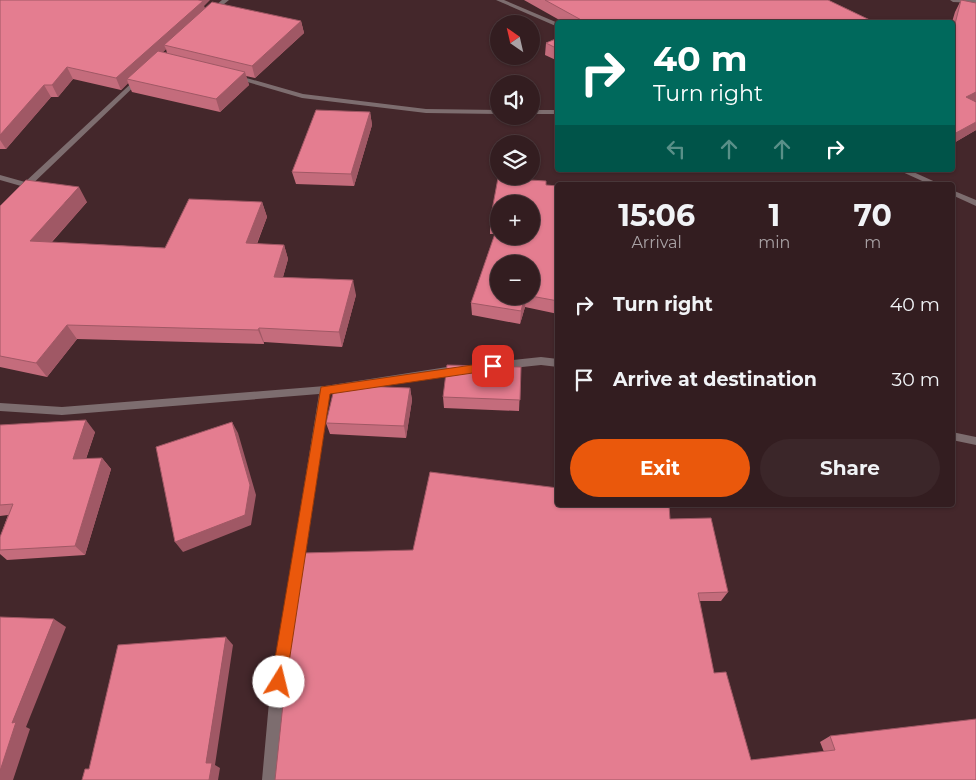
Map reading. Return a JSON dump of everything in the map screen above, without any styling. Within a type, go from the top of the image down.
[{"type":"street","points":[[204,19],[226,0]]},
{"type":"street","points":[[499,0],[555,24]]},
{"type":"street","points":[[953,0],[976,1]]},
{"type":"street","points":[[13,198],[145,72]]},
{"type":"street","points":[[232,76],[302,96],[426,110],[490,112]]},
{"type":"street","points":[[540,112],[555,112]]},
{"type":"street","points":[[907,172],[931,182]]},
{"type":"street","points":[[0,177],[26,184]]},
{"type":"street","points":[[955,193],[976,203]]},
{"type":"street","points":[[0,407],[62,412],[325,390],[461,369],[541,361],[555,363]]},
{"type":"street","points":[[269,780],[276,702],[325,390]]},
{"type":"street","points":[[955,437],[976,441]]},
{"type":"building","points":[[0,0],[203,1],[116,78],[67,67],[52,85],[44,85],[0,135]]},
{"type":"building","points":[[545,0],[828,0],[870,20],[581,20]]},
{"type":"building","points":[[961,0],[976,3],[976,92],[966,97],[976,102],[976,122],[955,133],[955,24]]},
{"type":"building","points":[[212,2],[301,21],[252,66],[164,45]]},
{"type":"building","points":[[555,39],[555,48],[546,43]]},
{"type":"building","points":[[158,51],[245,72],[216,99],[127,79]]},
{"type":"building","points":[[316,110],[370,112],[351,174],[292,172]]},
{"type":"building","points":[[26,180],[79,187],[30,241],[165,248],[189,199],[262,202],[246,243],[284,245],[274,277],[353,280],[339,332],[259,328],[258,330],[67,325],[36,363],[0,356],[0,206]]},
{"type":"building","points":[[540,181],[546,181],[546,185],[555,186],[555,300],[540,298],[540,255],[490,255],[490,305],[523,305],[521,311],[471,303],[491,245],[540,245],[540,195],[495,195],[497,185],[540,185]]},
{"type":"building","points":[[447,365],[521,367],[520,400],[443,397]]},
{"type":"building","points":[[335,385],[410,388],[404,426],[326,423]]},
{"type":"building","points":[[86,420],[73,459],[102,458],[75,546],[0,550],[0,537],[13,504],[0,505],[0,425]]},
{"type":"building","points":[[232,422],[250,485],[245,515],[175,542],[156,447]]},
{"type":"building","points":[[430,472],[555,488],[555,507],[669,507],[670,519],[711,518],[728,592],[698,593],[714,673],[726,672],[751,760],[835,750],[830,736],[976,719],[976,780],[275,780],[285,685],[303,553],[413,550]]},
{"type":"building","points":[[0,617],[54,619],[12,723],[16,722],[0,771]]},
{"type":"building","points":[[226,637],[206,763],[212,763],[209,780],[82,780],[85,769],[89,769],[118,645]]},
{"type":"route","points":[[279,682],[325,390],[461,369],[493,366]]}]
